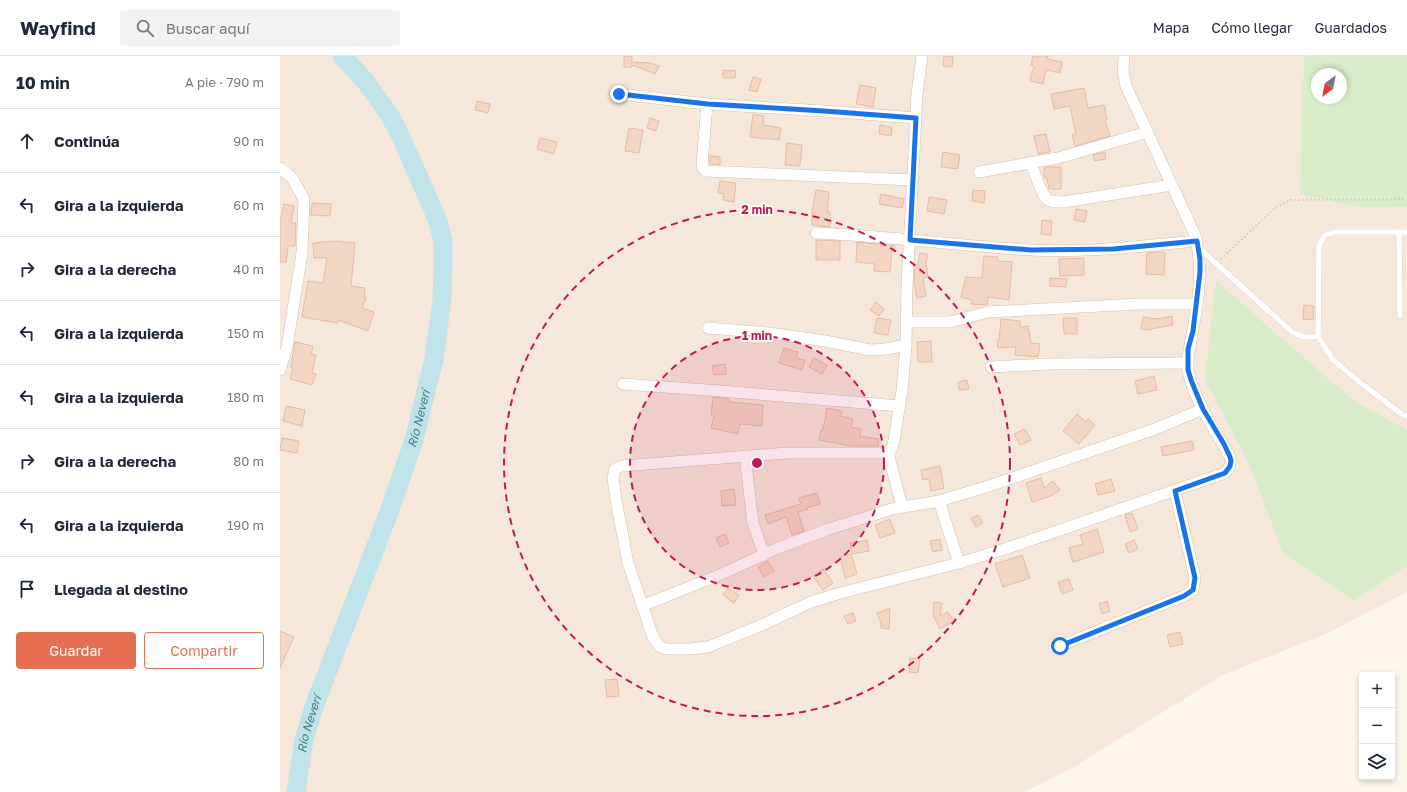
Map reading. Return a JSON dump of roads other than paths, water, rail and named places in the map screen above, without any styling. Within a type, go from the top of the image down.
[{"type":"street","points":[[888,453],[892,448],[900,406],[906,345],[907,286],[917,94],[922,56]]},
{"type":"street","points":[[888,453],[826,452],[745,456],[622,466],[615,469],[613,478],[615,493],[628,563],[653,637],[658,646],[670,650],[708,647],[764,624],[811,602],[851,590],[959,563],[1008,548],[1225,473],[1230,466],[1230,457],[1203,409],[1191,380],[1188,363],[1188,349],[1193,331],[1200,272],[1195,235],[1126,86],[1123,71],[1124,56]]},
{"type":"street","points":[[619,94],[708,104],[916,118]]},
{"type":"street","points":[[708,104],[702,164],[706,171],[913,180]]},
{"type":"street","points":[[979,172],[1058,158],[1148,132]]},
{"type":"street","points":[[1031,164],[1043,194],[1048,200],[1064,202],[1172,185]]},
{"type":"street","points":[[280,168],[292,178],[304,199],[302,253],[287,347],[280,370]]},
{"type":"street","points":[[816,233],[857,234],[1031,250],[1113,249],[1197,244]]},
{"type":"street","points":[[906,322],[950,322],[988,312],[1139,304],[1196,304]]},
{"type":"street","points":[[708,328],[768,333],[825,341],[870,350],[886,349],[906,345]]},
{"type":"street","points":[[991,368],[1047,364],[1188,363]]},
{"type":"street","points":[[624,384],[900,406]]},
{"type":"street","points":[[642,606],[829,529],[892,509],[939,501],[992,485],[1148,432],[1203,409]]},
{"type":"street","points":[[888,453],[902,507]]},
{"type":"street","points":[[745,456],[753,524],[764,555]]},
{"type":"street","points":[[1060,646],[1184,596],[1193,590],[1195,578],[1175,491]]},
{"type":"street","points":[[939,501],[959,563]]},
{"type":"lane","points":[[1407,232],[1334,232],[1324,236],[1319,246],[1318,336],[1333,360],[1367,388],[1403,415],[1407,416]]},
{"type":"lane","points":[[1399,232],[1400,316]]},
{"type":"lane","points":[[1197,244],[1216,264],[1292,332],[1304,337],[1318,336]]},
{"type":"waterway","name":"Río Neverí","points":[[296,792],[304,740],[315,704],[388,515],[414,440],[434,359],[442,299],[443,242],[438,221],[401,137],[389,114],[365,81],[342,56]]}]
